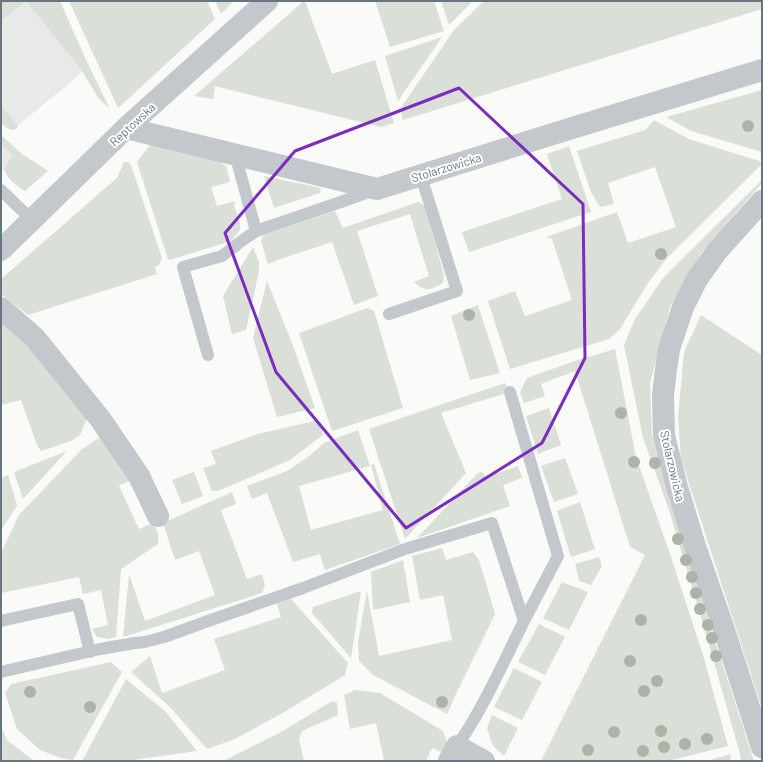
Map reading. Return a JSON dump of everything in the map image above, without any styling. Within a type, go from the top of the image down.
[{"type":"street","name":"Reptowska","points":[[1,250],[126,128],[267,1]]},
{"type":"street","name":"Stolarzowicka","points":[[377,189],[762,70]]},
{"type":"street","points":[[126,128],[377,189]]},
{"type":"street","name":"Stolarzowicka","points":[[762,201],[716,252],[697,279],[683,307],[669,349],[663,395],[664,436],[677,488],[762,747]]},
{"type":"street","points":[[1,308],[35,338],[101,420],[139,476],[158,516]]},
{"type":"street","points":[[453,754],[484,761]]},
{"type":"lane","points":[[235,154],[256,231]]},
{"type":"lane","points":[[389,314],[457,291],[421,176]]},
{"type":"lane","points":[[208,355],[183,267],[222,256],[256,231],[338,204],[377,189]]},
{"type":"lane","points":[[1,190],[32,220]]},
{"type":"lane","points":[[453,754],[481,706],[558,556],[510,392]]},
{"type":"lane","points":[[1,672],[164,637],[303,588],[405,549],[492,522],[524,621]]},
{"type":"lane","points":[[1,621],[78,604],[90,652]]},
{"type":"highlighted area","points":[[459,88],[583,204],[585,358],[542,443],[406,528],[276,372],[225,233],[295,151]]},
{"type":"shaded area","points":[[1,1],[26,1],[1,21]]},
{"type":"shaded area","points":[[26,1],[82,71],[71,82],[18,125],[1,106],[1,21]]},
{"type":"shaded area","points":[[26,1],[60,1],[110,109],[99,99],[82,71]]},
{"type":"shaded area","points":[[69,1],[207,1],[215,19],[118,108]]},
{"type":"shaded area","points":[[215,1],[234,1],[221,14]]},
{"type":"shaded area","points":[[304,1],[332,74],[375,60],[394,123],[381,127],[215,86],[213,99],[194,96]]},
{"type":"shaded area","points":[[375,1],[434,1],[444,31],[390,47]]},
{"type":"shaded area","points":[[441,1],[473,1],[449,25]]},
{"type":"shaded area","points":[[484,1],[762,1],[762,9],[403,120],[400,109],[454,30]]},
{"type":"shaded area","points":[[442,37],[398,101],[385,56]]},
{"type":"shaded area","points":[[762,90],[762,152],[691,131],[666,117]]},
{"type":"shaded area","points":[[1,106],[18,125],[17,128],[13,130],[7,128],[1,123]]},
{"type":"shaded area","points":[[654,120],[689,139],[762,162],[762,164],[667,258],[648,283],[620,329],[609,339],[510,369],[488,301],[515,291],[525,316],[572,300],[552,239],[546,237],[617,212],[628,243],[676,227],[655,167],[608,183],[614,204],[600,207],[591,192],[577,151],[645,130]]},
{"type":"shaded area","points":[[1,135],[22,154],[48,171],[25,191],[17,186],[5,173],[4,169],[13,155],[1,144]]},
{"type":"shaded area","points":[[1,144],[13,155],[1,172]]},
{"type":"shaded area","points":[[150,145],[217,160],[226,166],[230,182],[211,187],[217,206],[235,201],[234,205],[240,223],[240,230],[231,241],[170,260],[168,259],[137,162]]},
{"type":"shaded area","points":[[569,146],[591,212],[469,252],[462,232],[562,199],[547,154]]},
{"type":"shaded area","points":[[124,162],[128,162],[131,165],[162,258],[159,265],[155,267],[157,274],[28,315],[1,294],[1,279],[117,178]]},
{"type":"shaded area","points":[[264,176],[321,188],[320,193],[274,208]]},
{"type":"shaded area","points":[[762,180],[762,183],[701,253],[670,307],[650,383],[652,435],[673,512],[754,761],[741,761],[712,655],[670,513],[643,438],[624,345],[635,319],[664,277]]},
{"type":"shaded area","points":[[418,202],[425,206],[444,275],[443,283],[431,289],[422,288],[414,282],[429,276],[410,214],[357,231],[378,296],[354,305],[332,242],[268,264],[261,241],[263,235],[335,211],[343,228]]},
{"type":"shaded area","points":[[253,247],[259,262],[259,271],[246,330],[232,334],[223,296]]},
{"type":"shaded area","points":[[267,281],[292,343],[315,408],[277,417],[253,338]]},
{"type":"shaded area","points":[[478,305],[500,373],[470,380],[451,316]]},
{"type":"shaded area","points":[[367,308],[374,311],[403,408],[332,431],[299,333]]},
{"type":"shaded area","points":[[701,315],[762,355],[762,709],[681,459],[678,417],[684,352]]},
{"type":"shaded area","points":[[1,317],[39,349],[88,416],[80,435],[71,441],[41,451],[37,445],[21,400],[1,405]]},
{"type":"shaded area","points":[[615,349],[636,457],[703,655],[728,746],[668,761],[541,761],[645,555],[630,547],[575,371],[541,384],[545,396],[524,403],[520,392],[527,378]]},
{"type":"shaded area","points":[[505,383],[510,392],[441,413],[466,473],[405,539],[369,429]]},
{"type":"shaded area","points":[[549,408],[561,445],[538,454],[526,416]]},
{"type":"shaded area","points":[[318,420],[323,435],[290,460],[218,491],[212,491],[203,468],[216,464],[211,451],[258,434]]},
{"type":"shaded area","points":[[358,430],[370,466],[299,486],[311,530],[383,510],[371,465],[374,464],[400,544],[325,570],[320,554],[293,562],[267,493],[252,499],[247,486],[287,471],[308,457],[324,443]]},
{"type":"shaded area","points":[[102,436],[131,480],[119,486],[139,529],[153,523],[158,534],[158,544],[121,569],[116,637],[108,639],[97,637],[92,629],[108,625],[101,590],[83,594],[79,577],[1,593],[1,553],[19,515],[82,449]]},
{"type":"shaded area","points":[[67,451],[23,499],[14,472]]},
{"type":"shaded area","points":[[565,458],[578,494],[554,502],[541,466]]},
{"type":"shaded area","points":[[518,466],[522,478],[503,485],[510,506],[417,538],[478,473],[482,472],[486,477]]},
{"type":"shaded area","points":[[194,472],[203,496],[182,504],[172,480]]},
{"type":"shaded area","points":[[8,475],[17,506],[1,530],[1,478]]},
{"type":"shaded area","points":[[232,492],[236,504],[221,510],[247,579],[262,574],[265,585],[262,593],[123,637],[129,574],[145,621],[215,595],[199,551],[175,560],[163,523]]},
{"type":"shaded area","points":[[580,502],[595,549],[571,557],[557,511]]},
{"type":"shaded area","points":[[442,548],[446,560],[473,552],[479,560],[495,614],[447,714],[373,675],[359,661],[358,642],[367,591],[379,656],[452,640],[443,595],[420,600],[412,556]]},
{"type":"shaded area","points":[[599,557],[602,566],[591,585],[579,581],[575,564]]},
{"type":"shaded area","points":[[403,560],[410,602],[373,610],[371,572]]},
{"type":"shaded area","points":[[562,582],[588,592],[569,630],[543,618]]},
{"type":"shaded area","points":[[361,591],[351,658],[312,613],[313,607]]},
{"type":"shaded area","points":[[290,598],[348,663],[345,675],[286,711],[235,739],[207,749],[170,707],[131,672],[150,656],[162,693],[225,670],[214,639],[281,617],[277,604]]},
{"type":"shaded area","points":[[539,624],[565,637],[545,675],[518,662]]},
{"type":"shaded area","points":[[111,662],[122,672],[73,760],[61,758],[40,750],[17,729],[5,693],[11,684]]},
{"type":"shaded area","points":[[514,668],[542,682],[522,720],[494,707]]},
{"type":"shaded area","points":[[126,679],[166,712],[197,751],[125,761],[82,761]]},
{"type":"shaded area","points":[[355,690],[380,693],[443,731],[447,743],[444,753],[432,748],[426,761],[384,761],[376,723],[350,729],[344,695]]},
{"type":"shaded area","points":[[332,701],[337,703],[338,715],[302,731],[299,739],[304,761],[223,761],[283,731]]},
{"type":"shaded area","points":[[492,715],[518,728],[504,756],[493,746],[487,728]]},
{"type":"shaded area","points":[[1,726],[7,740],[34,761],[1,761]]},
{"type":"shaded area","points":[[730,754],[731,761],[707,761]]}]
